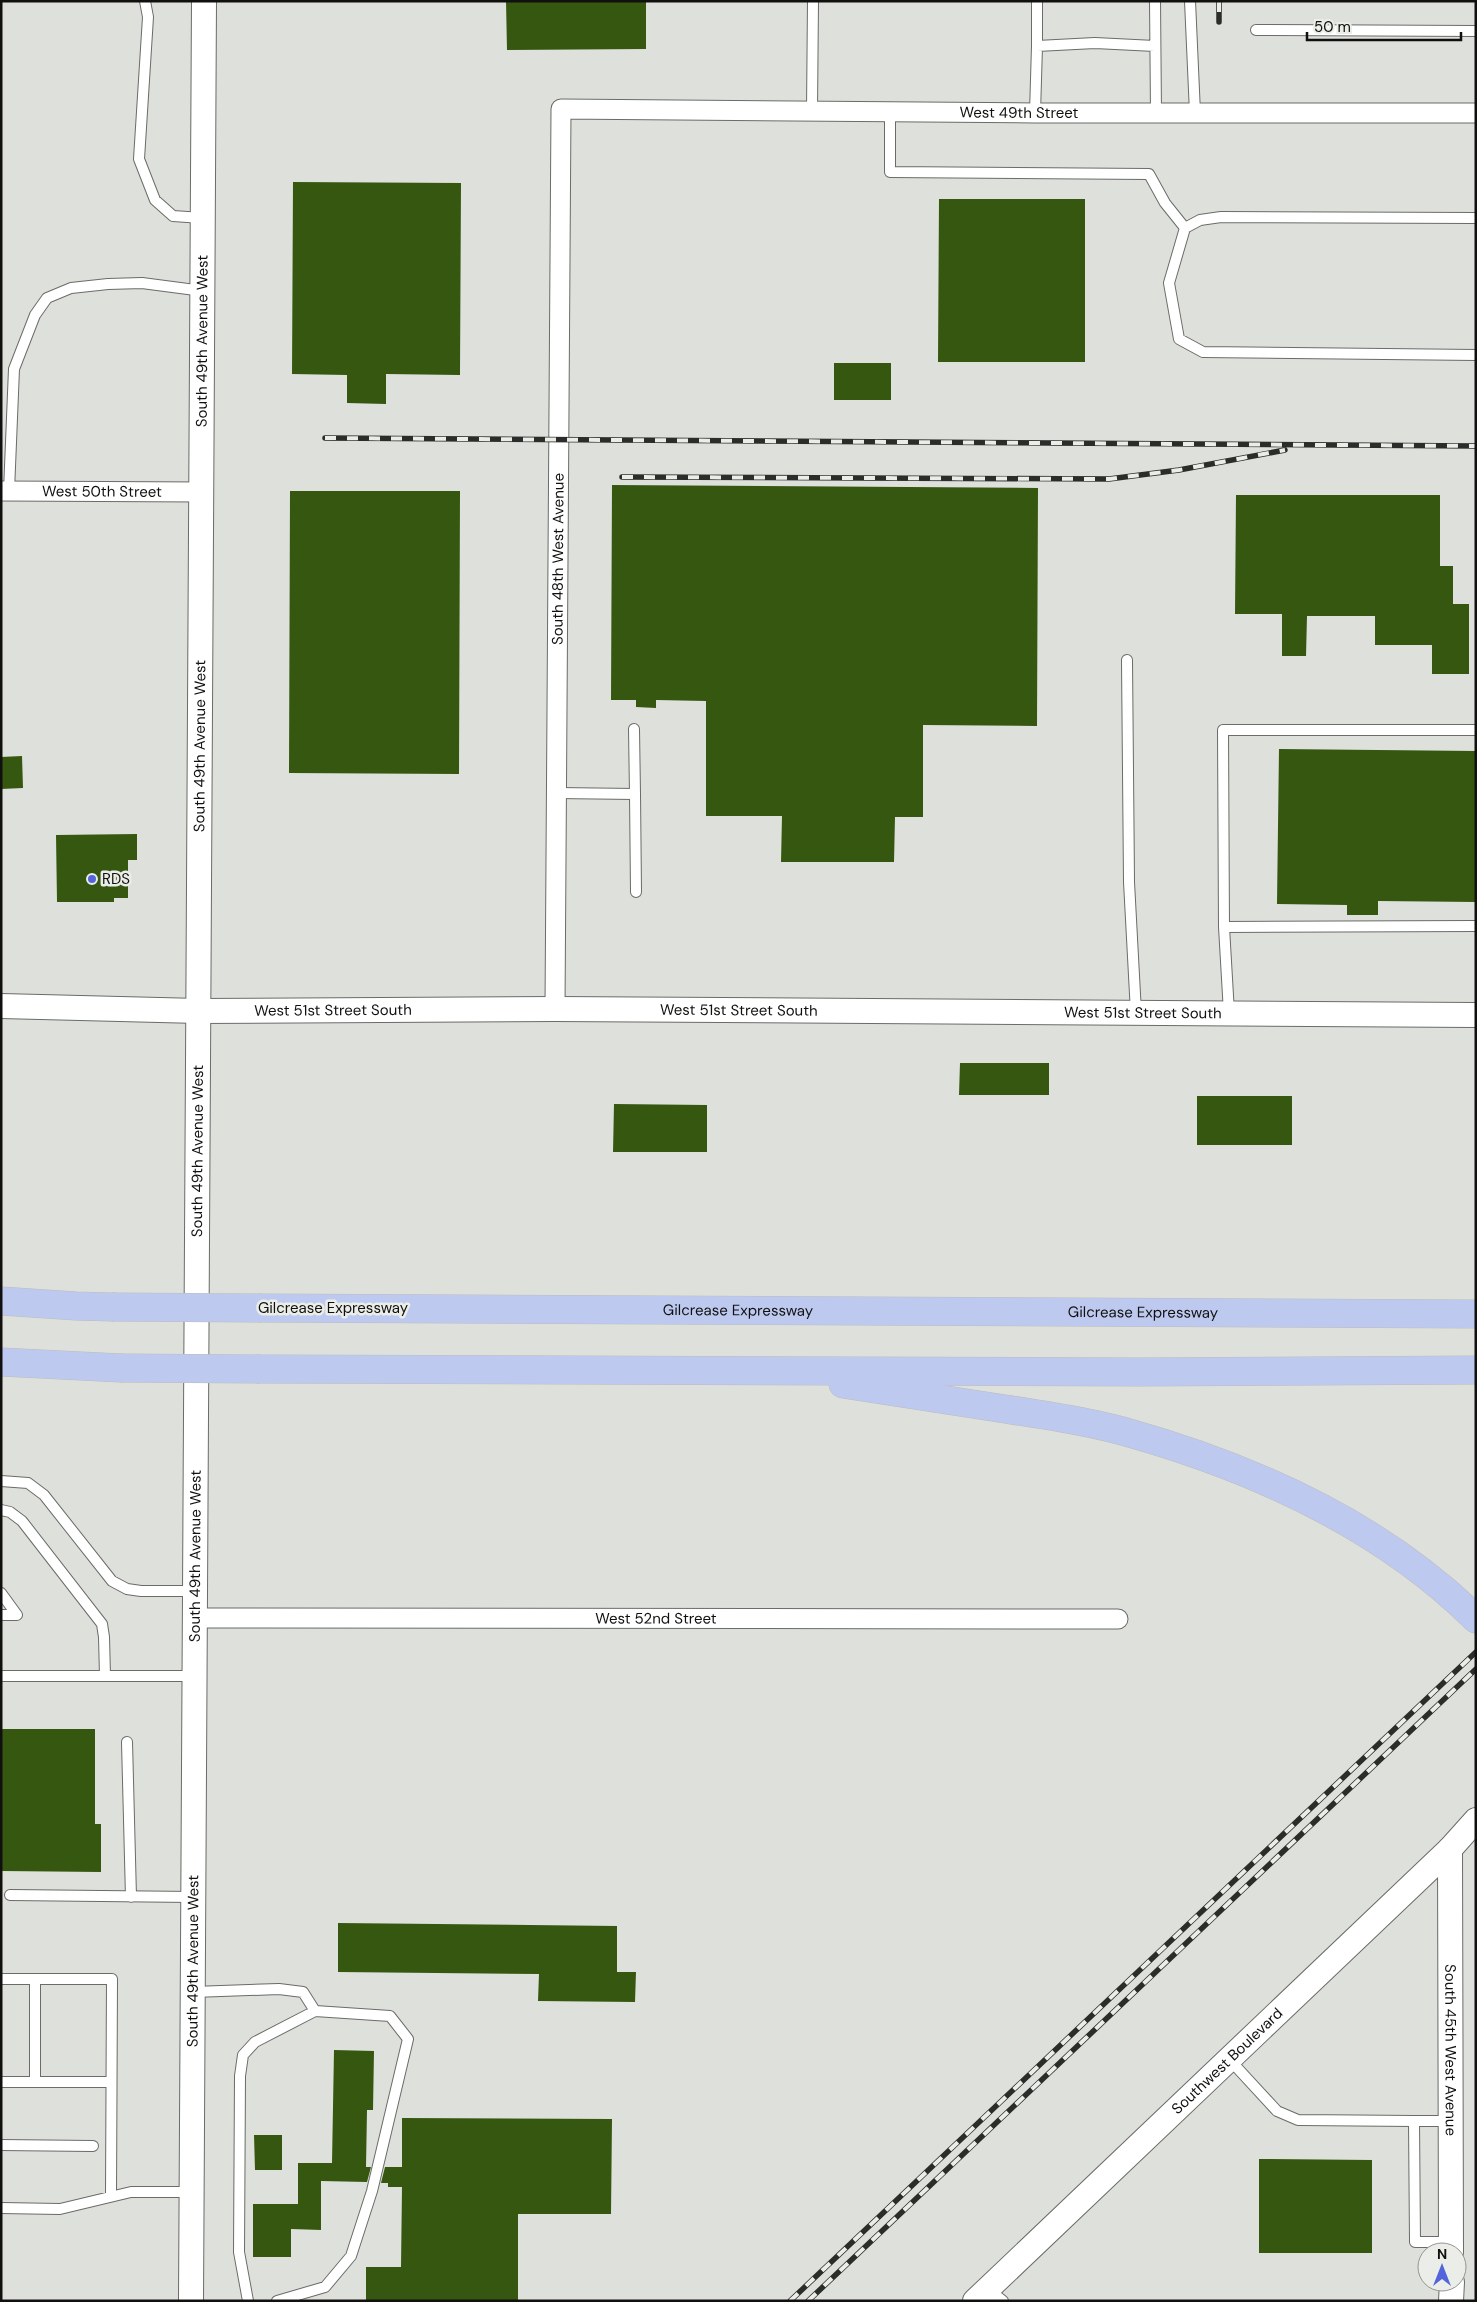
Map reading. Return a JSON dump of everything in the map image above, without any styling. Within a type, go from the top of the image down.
[{"type":"highway","name":"Gilcrease Expressway","points":[[1,1300],[112,1307],[1476,1314]]},
{"type":"highway","points":[[1,1362],[121,1368],[260,1369],[1140,1372],[1476,1370]]},
{"type":"highway","points":[[749,1370],[1057,1417],[1143,1437],[1188,1451],[1269,1482],[1353,1524],[1427,1575],[1476,1619]]},
{"type":"street","name":"South 49th Avenue West","points":[[191,2301],[204,1]]},
{"type":"street","name":"West 49th Street","points":[[561,109],[1035,113],[1476,113]]},
{"type":"street","name":"South 48th West Avenue","points":[[555,1009],[561,109]]},
{"type":"street","name":"West 50th Street","points":[[5,491],[202,492]]},
{"type":"street","name":"West 51st Street South","points":[[1,1006],[199,1011],[555,1009],[1476,1015]]},
{"type":"street","name":"West 52nd Street","points":[[195,1618],[1118,1619]]},
{"type":"street","name":"Southwest Boulevard","points":[[989,2297],[1229,2059],[1450,1849],[1476,1820]]},
{"type":"street","name":"South 45th West Avenue","points":[[1450,1849],[1451,2242]]},
{"type":"lane","points":[[145,1],[148,17],[139,159],[155,200],[173,216],[203,218]]},
{"type":"lane","points":[[812,110],[813,1]]},
{"type":"lane","points":[[1035,113],[1037,1]]},
{"type":"lane","points":[[1155,1],[1156,113]]},
{"type":"lane","points":[[1190,1],[1195,113]]},
{"type":"lane","points":[[1256,30],[1476,31]]},
{"type":"lane","points":[[1037,46],[1095,43],[1155,46]]},
{"type":"lane","points":[[890,111],[890,172],[1149,174],[1165,203],[1185,228]]},
{"type":"lane","points":[[1476,218],[1221,217],[1200,220],[1185,228],[1169,283],[1178,339],[1203,352],[1476,354]]},
{"type":"lane","points":[[5,491],[14,369],[35,315],[47,298],[71,288],[108,284],[150,284],[203,291]]},
{"type":"lane","points":[[1127,660],[1129,882],[1136,1013]]},
{"type":"lane","points":[[634,729],[636,892]]},
{"type":"lane","points":[[1230,1013],[1224,927],[1223,730],[1476,730]]},
{"type":"lane","points":[[557,793],[635,794]]},
{"type":"lane","points":[[1224,927],[1476,926]]},
{"type":"lane","points":[[1,1481],[28,1483],[44,1495],[112,1581],[127,1589],[141,1591],[195,1591]]},
{"type":"lane","points":[[1,1510],[10,1512],[22,1521],[102,1624],[105,1676]]},
{"type":"lane","points":[[1,1593],[17,1616],[1,1616]]},
{"type":"lane","points":[[1,1676],[194,1676]]},
{"type":"lane","points":[[127,1742],[131,1897]]},
{"type":"lane","points":[[10,1895],[193,1897]]},
{"type":"lane","points":[[1,1979],[112,1979],[111,2196]]},
{"type":"lane","points":[[35,1979],[35,2082]]},
{"type":"lane","points":[[193,1992],[279,1989],[303,1992],[315,2011]]},
{"type":"lane","points":[[248,2301],[239,2252],[240,2076],[243,2055],[255,2042],[315,2011],[390,2016],[408,2039],[372,2191],[351,2256],[325,2287],[277,2301]]},
{"type":"lane","points":[[1229,2059],[1277,2111],[1298,2120],[1451,2121]]},
{"type":"lane","points":[[1,2082],[111,2082]]},
{"type":"lane","points":[[1414,2121],[1415,2242],[1417,2242]]},
{"type":"lane","points":[[1,2145],[93,2146]]},
{"type":"lane","points":[[1,2208],[60,2209],[131,2192],[192,2192]]},
{"type":"building","points":[[506,1],[646,1],[646,49],[507,50]]},
{"type":"building","points":[[293,182],[461,183],[460,375],[386,374],[386,404],[347,403],[347,375],[292,374]]},
{"type":"building","points":[[939,199],[1085,199],[1085,362],[938,362]]},
{"type":"building","points":[[834,363],[891,363],[891,400],[834,400]]},
{"type":"building","points":[[612,485],[1038,488],[1037,726],[923,725],[923,817],[895,817],[894,862],[781,862],[782,816],[706,816],[706,701],[656,700],[656,708],[636,707],[636,700],[611,700]]},
{"type":"building","points":[[290,491],[460,491],[459,774],[289,773]]},
{"type":"building","points":[[1236,495],[1440,495],[1440,566],[1453,566],[1453,604],[1469,604],[1469,674],[1432,674],[1432,645],[1375,645],[1375,616],[1307,616],[1306,656],[1282,656],[1282,614],[1235,614]]},
{"type":"building","points":[[1279,749],[1476,751],[1476,902],[1378,901],[1378,915],[1347,915],[1347,905],[1277,904]]},
{"type":"building","points":[[22,756],[23,788],[1,789],[1,757]]},
{"type":"building","name":"RDS","points":[[137,834],[137,860],[128,860],[128,898],[114,898],[114,902],[57,902],[56,835]]},
{"type":"building","points":[[960,1063],[1049,1063],[1049,1095],[959,1095]]},
{"type":"building","points":[[1197,1096],[1292,1096],[1292,1145],[1197,1145]]},
{"type":"building","points":[[614,1104],[707,1105],[707,1152],[613,1152]]},
{"type":"building","points":[[1,1729],[95,1729],[95,1824],[101,1824],[101,1872],[1,1871]]},
{"type":"building","points":[[338,1923],[617,1926],[617,1972],[636,1972],[635,2002],[538,2001],[539,1974],[338,1972]]},
{"type":"building","points":[[334,2050],[374,2051],[373,2110],[367,2110],[366,2167],[371,2167],[367,2182],[321,2181],[321,2230],[291,2229],[291,2257],[253,2257],[253,2204],[298,2204],[298,2163],[332,2163]]},
{"type":"building","points":[[402,2118],[612,2119],[611,2214],[518,2214],[518,2301],[366,2301],[366,2267],[401,2267],[402,2187],[388,2187],[388,2183],[381,2183],[385,2167],[402,2167]]},
{"type":"building","points":[[254,2135],[282,2135],[282,2170],[255,2170]]},
{"type":"building","points":[[1259,2159],[1372,2160],[1372,2253],[1259,2253]]},
{"type":"railway","points":[[1219,1],[1219,22]]},
{"type":"railway","points":[[325,438],[1476,446]]},
{"type":"railway","points":[[622,477],[1109,479],[1179,470],[1285,450]]},
{"type":"railway","points":[[790,2301],[1476,1652]]},
{"type":"railway","points":[[808,2301],[1476,1669]]},
{"type":"place","name":"RDS","points":[[92,879]]}]
